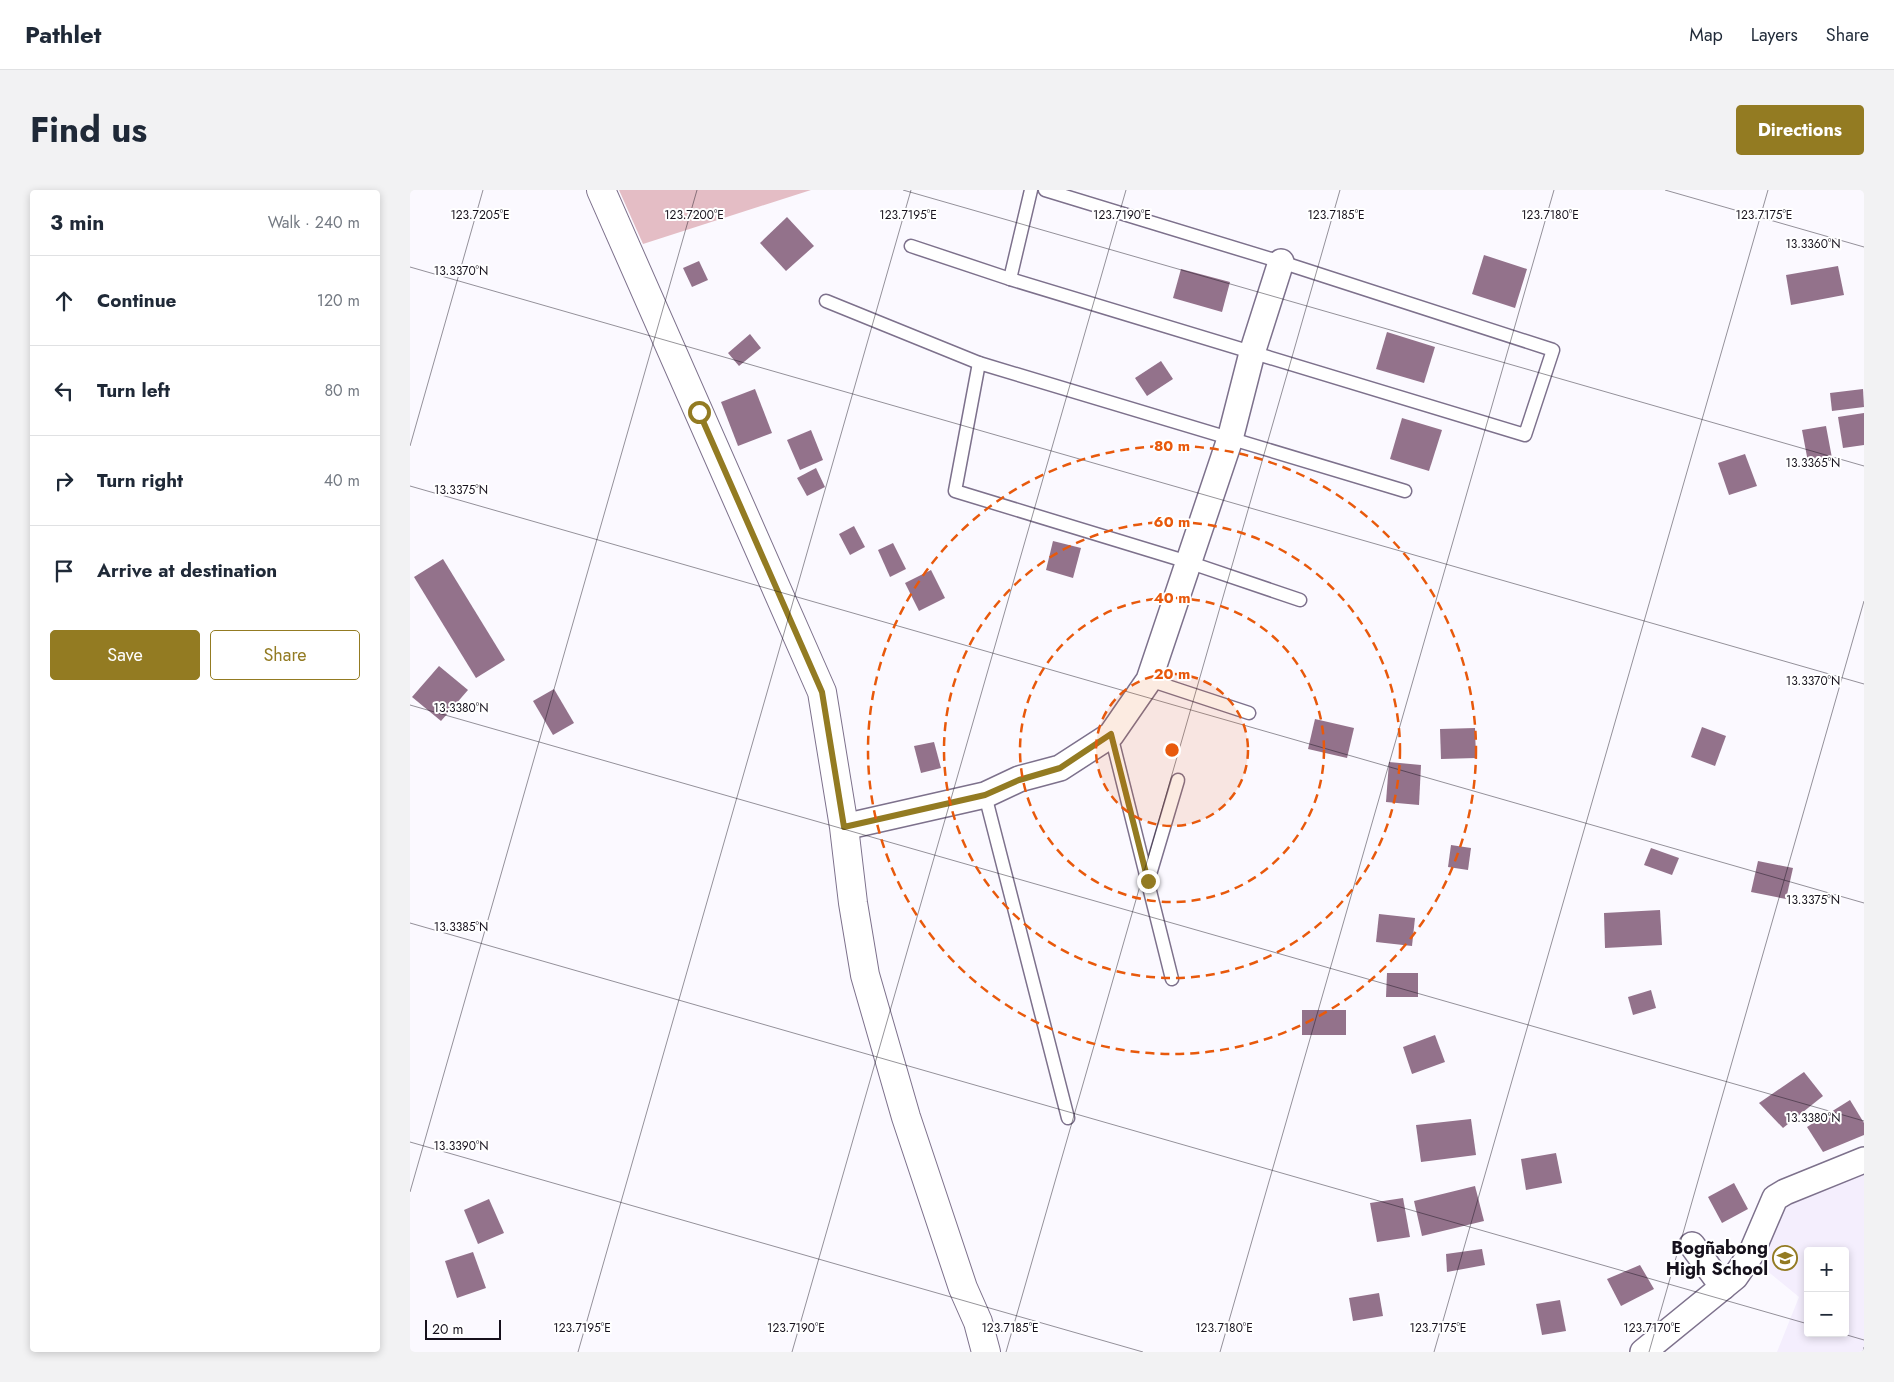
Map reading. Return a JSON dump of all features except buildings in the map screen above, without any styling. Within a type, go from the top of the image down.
[{"type":"street","points":[[601,190],[822,692],[844,827],[852,903],[865,975],[906,1117],[964,1288],[978,1322],[986,1352]]},
{"type":"street","points":[[844,827],[985,795],[1019,780],[1060,768],[1111,734],[1149,680],[1230,439],[1252,353],[1281,262]]},
{"type":"street","points":[[1643,1352],[1735,1277],[1751,1254],[1775,1198],[1785,1192],[1864,1160]]},
{"type":"street","points":[[1692,1245],[1723,1287]]},
{"type":"lane","points":[[1010,279],[1031,190]]},
{"type":"lane","points":[[911,246],[1010,279],[1525,436],[1553,350],[1281,262],[1045,190]]},
{"type":"lane","points":[[826,301],[979,363],[1405,491]]},
{"type":"lane","points":[[979,363],[955,491],[1188,562],[1300,600]]},
{"type":"lane","points":[[1149,680],[1249,713]]},
{"type":"lane","points":[[1111,734],[1172,979]]},
{"type":"lane","points":[[1148,881],[1178,780]]},
{"type":"lane","points":[[985,795],[1068,1118]]},
{"type":"shaded area","points":[[619,190],[811,190],[643,244]]},
{"type":"shaded area","name":"Bogñabong High School","points":[[1864,1169],[1864,1352],[1777,1352],[1799,1297],[1760,1265],[1786,1202]]},
{"type":"place","name":"Bogñabong High School","points":[[1785,1258]]},
{"type":"route","points":[[699,412],[822,692],[844,827],[985,795],[1019,780],[1060,768],[1111,734],[1148,881]]}]
